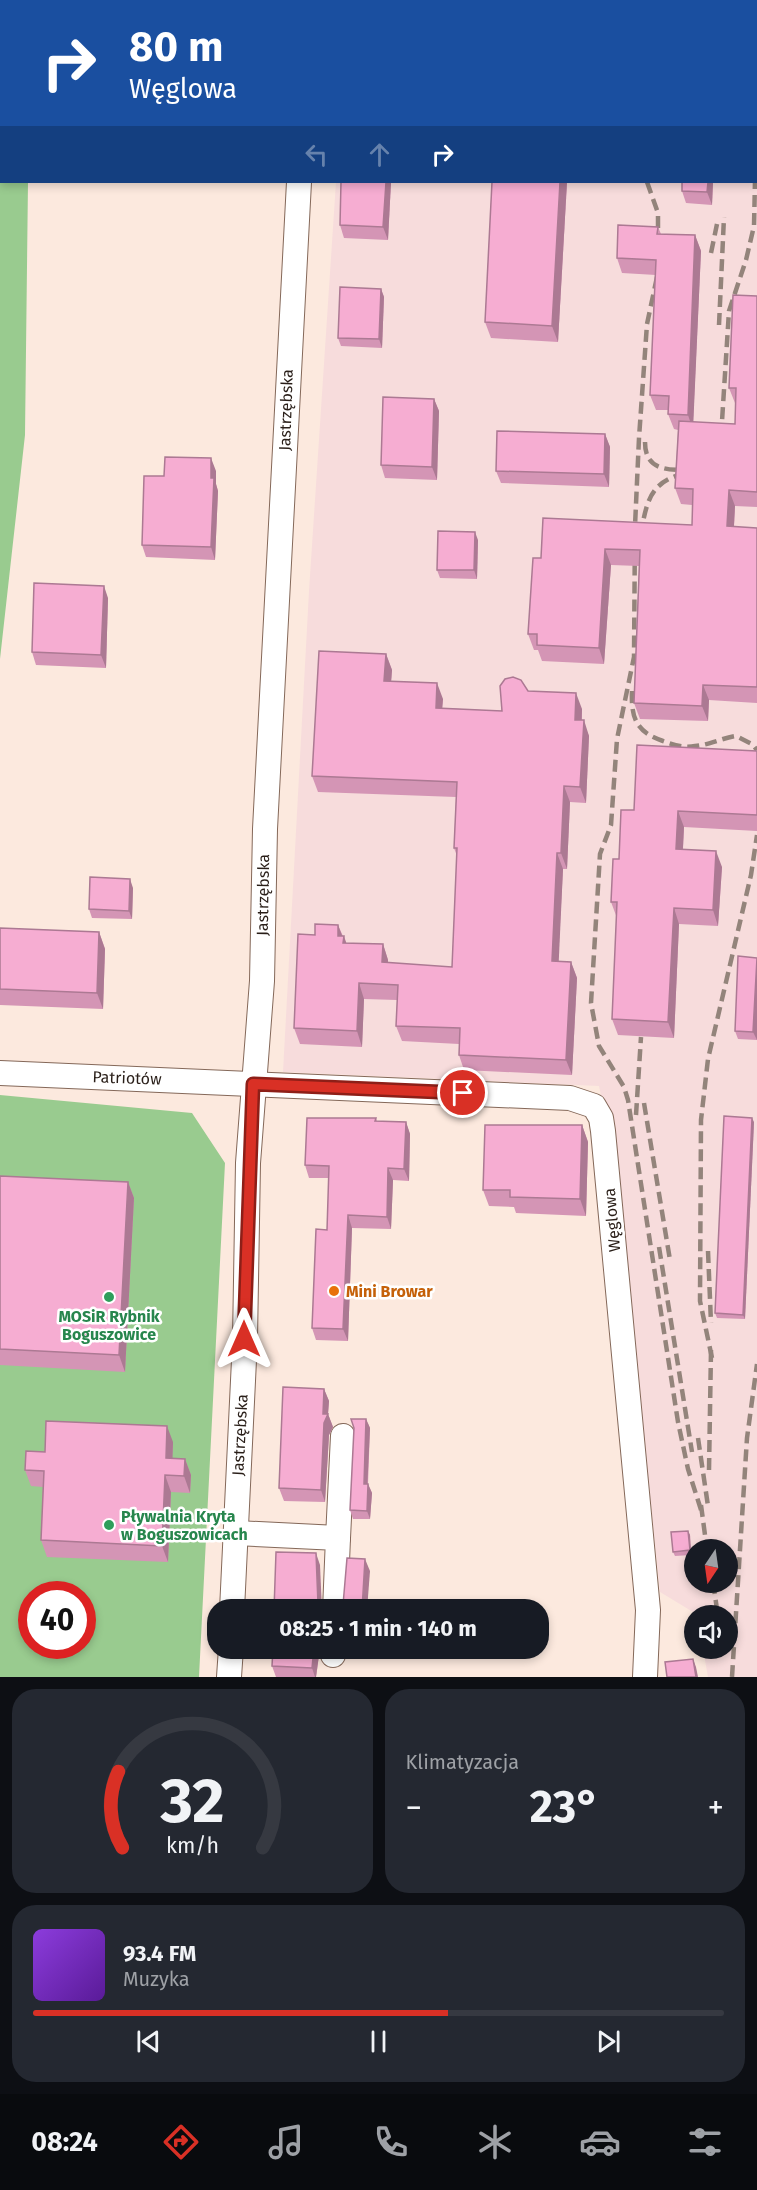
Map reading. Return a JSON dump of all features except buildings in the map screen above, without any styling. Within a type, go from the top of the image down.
[{"type":"street","name":"Jastrzębska","points":[[233,1599],[253,1084],[262,981],[265,829],[298,183]]},
{"type":"street","name":"Patriotów","points":[[0,1073],[253,1084]]},
{"type":"street","name":"Węglowa","points":[[253,1084],[570,1098],[591,1104],[597,1110],[603,1131],[648,1610],[645,1677]]},
{"type":"street","points":[[335,1599],[343,1436]]},
{"type":"street","points":[[236,1533],[338,1538]]},
{"type":"street","points":[[229,1677],[230,1659]]},
{"type":"shaded area","points":[[336,183],[757,183],[757,1677],[708,1677],[705,1659],[738,1659],[738,1605],[684,1607],[660,1592],[615,1162],[599,1086],[283,1072],[309,591]]},
{"type":"green space","points":[[0,183],[28,183],[25,435],[0,659]]},
{"type":"green space","name":"MOSiR Rybnik Boguszowice","points":[[0,1095],[192,1113],[225,1163],[199,1677],[0,1677]]},
{"type":"railway","points":[[647,183],[658,213],[658,236]]},
{"type":"railway","points":[[721,437],[729,311],[746,260],[754,226],[755,183]]},
{"type":"railway","points":[[719,325],[724,217]]},
{"type":"railway","points":[[711,253],[717,224]]},
{"type":"railway","points":[[657,277],[647,324],[639,438],[635,526],[634,657],[617,739],[611,825],[600,854],[591,1003],[599,1046],[624,1087],[628,1100],[678,1422],[688,1469],[702,1513]]},
{"type":"railway","points":[[645,442],[651,462],[662,468],[683,470]]},
{"type":"railway","points":[[640,536],[650,497],[670,478],[682,474]]},
{"type":"railway","points":[[632,691],[634,716],[637,723],[654,737],[687,747],[736,736],[752,744],[757,750]]},
{"type":"railway","points":[[712,1358],[700,1301],[701,1120],[708,1059],[751,875],[757,835]]},
{"type":"railway","points":[[636,1115],[641,1037]]},
{"type":"railway","points":[[644,1103],[670,1260]]},
{"type":"railway","points":[[659,1247],[692,1452]]},
{"type":"railway","points":[[708,1251],[711,1323]]},
{"type":"railway","points":[[709,1470],[711,1350]]},
{"type":"railway","points":[[732,1677],[747,1438],[757,1364]]},
{"type":"railway","points":[[698,1438],[708,1506]]},
{"type":"railway","points":[[701,1505],[706,1539]]},
{"type":"railway","points":[[715,1593],[716,1605]]},
{"type":"place","name":"Mini Browar","points":[[334,1291]]},
{"type":"place","name":"MOSiR Rybnik Boguszowice","points":[[109,1297]]},
{"type":"place","name":"Pływalnia Kryta w Boguszowicach","points":[[109,1525]]},
{"type":"route","points":[[244,1339],[245,1257],[253,1084],[463,1093]]}]
